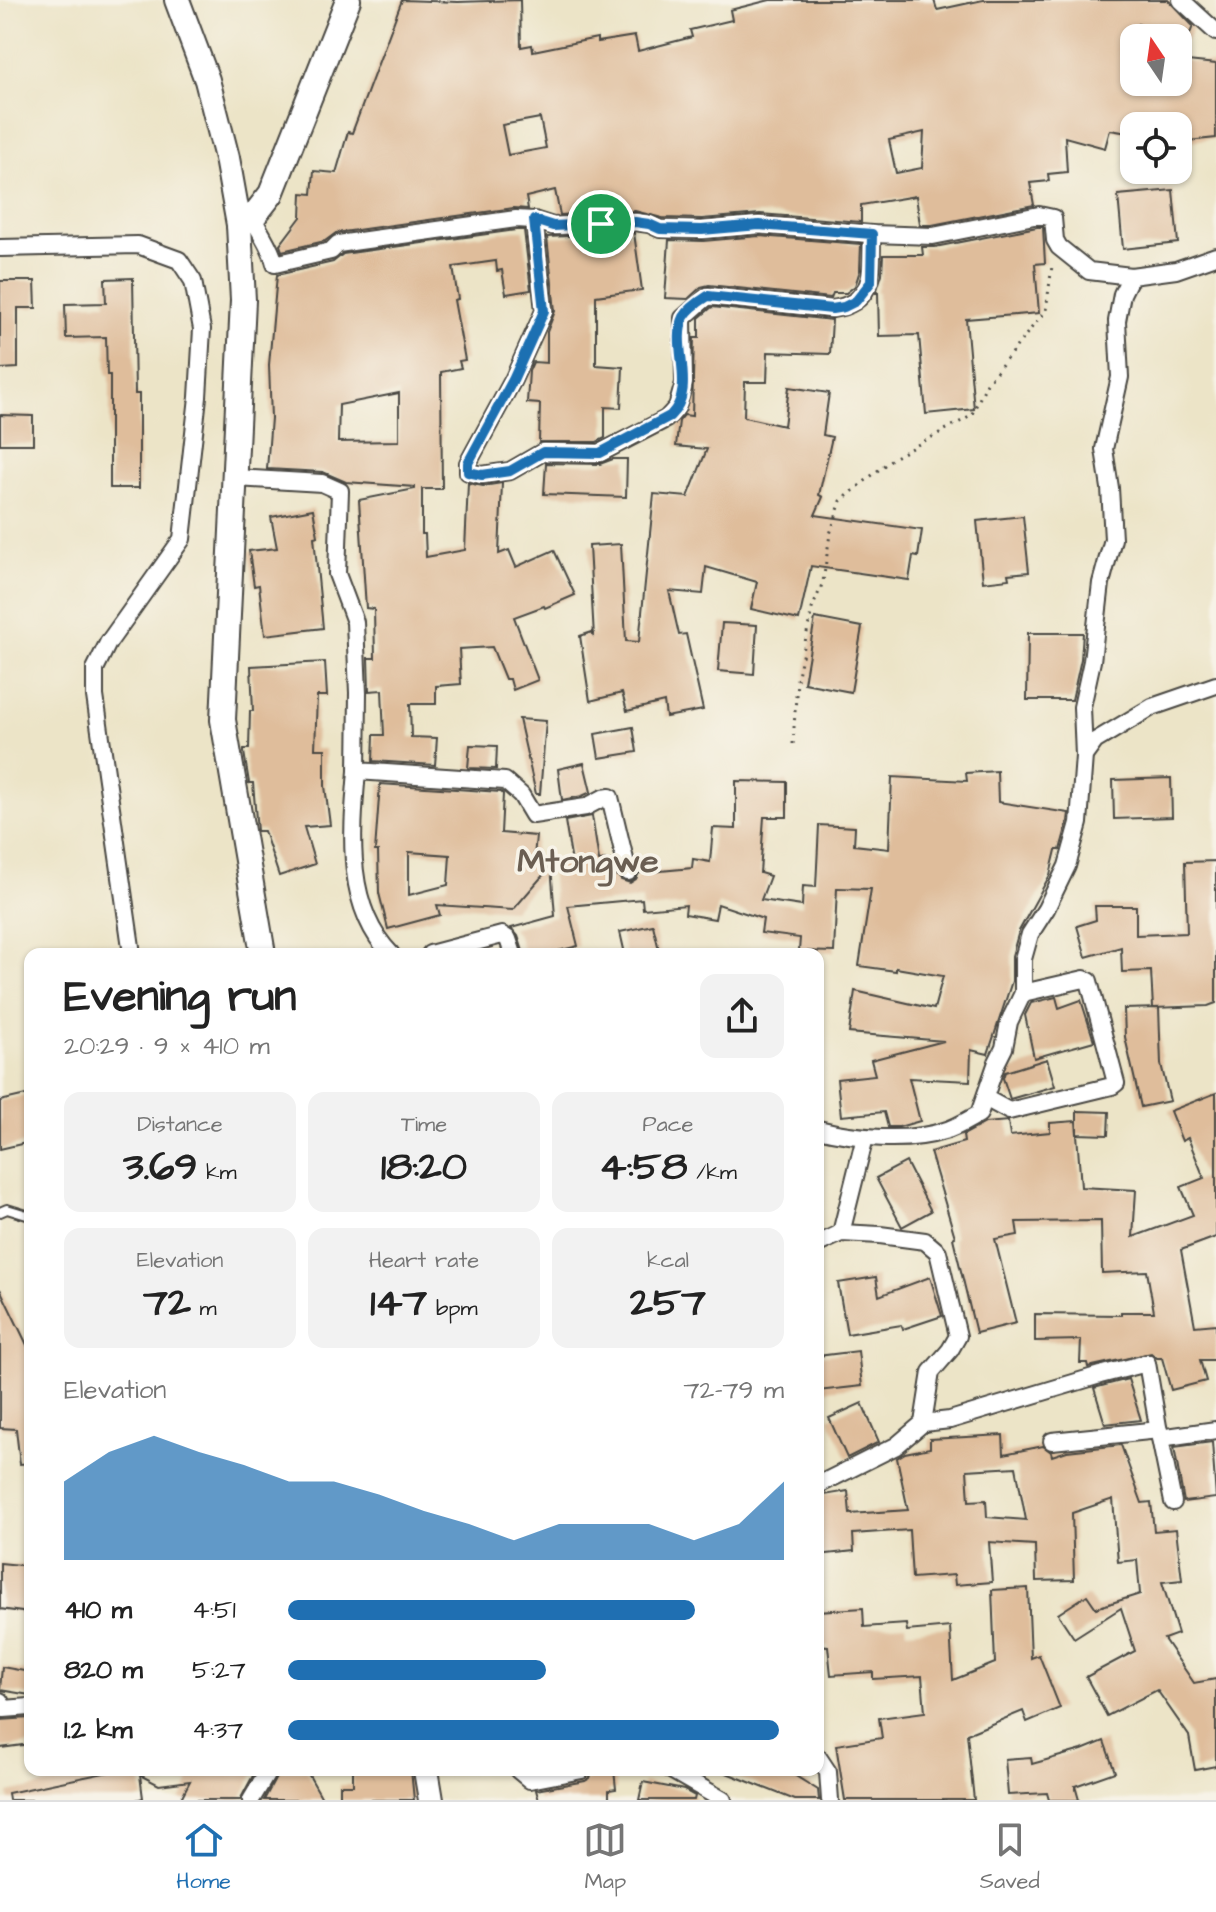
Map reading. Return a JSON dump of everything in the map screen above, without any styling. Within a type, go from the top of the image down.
[{"type":"street","points":[[177,0],[207,80],[246,221],[223,720],[262,948]]},
{"type":"street","points":[[246,221],[271,194],[348,0]]},
{"type":"street","points":[[1181,0],[1216,32]]},
{"type":"street","points":[[246,221],[272,247],[275,264],[331,251],[338,244],[516,219],[553,226],[635,222],[660,229],[702,230],[759,225],[933,236],[1039,215],[1053,218],[1055,240],[1064,253],[1089,271],[1131,276],[1176,270],[1216,256]]},
{"type":"street","points":[[534,220],[544,311],[513,380],[468,463],[468,472],[482,475],[510,471],[543,452],[600,453],[666,419],[675,412],[684,383],[683,318],[698,302],[708,296],[832,309],[844,307],[856,301],[871,282],[872,234]]},
{"type":"street","points":[[0,248],[138,245],[179,260],[193,281],[202,329],[182,539],[108,643],[95,669],[95,696],[131,948]]},
{"type":"street","points":[[824,1130],[888,1138],[944,1132],[979,1114],[1004,1048],[1009,1022],[1023,993],[1023,959],[1030,934],[1063,875],[1079,823],[1084,756],[1082,707],[1092,661],[1101,583],[1113,539],[1104,449],[1120,377],[1117,321],[1122,294],[1131,276]]},
{"type":"street","points":[[236,478],[322,483],[340,491],[337,574],[355,622],[358,693],[353,845],[355,876],[366,915],[387,948]]},
{"type":"street","points":[[1084,756],[1095,741],[1152,707],[1216,685]]},
{"type":"street","points":[[357,771],[505,781],[521,795],[533,815],[586,807],[610,797],[628,872]]},
{"type":"street","points":[[453,948],[502,935],[508,939],[511,948]]},
{"type":"street","points":[[985,1098],[1009,1111],[1116,1083],[1089,981],[1084,979],[1023,993]]},
{"type":"street","points":[[841,1233],[865,1137]]},
{"type":"street","points":[[824,1241],[841,1233],[925,1241],[938,1252],[958,1336],[931,1372],[923,1423]]},
{"type":"street","points":[[824,1483],[896,1446],[923,1423],[950,1420],[1147,1363],[1173,1502]]},
{"type":"street","points":[[1052,1441],[1216,1430]]},
{"type":"street","points":[[0,1701],[4,1709],[24,1707]]},
{"type":"street","points":[[824,1766],[828,1772],[830,1800]]},
{"type":"street","points":[[251,1800],[265,1776]]},
{"type":"street","points":[[427,1776],[431,1800]]},
{"type":"street","points":[[525,1776],[530,1780],[551,1776]]},
{"type":"street","points":[[681,1776],[723,1800]]},
{"type":"lane","points":[[0,1212],[7,1209],[24,1214]]},
{"type":"path","points":[[793,744],[797,680],[812,609],[823,582],[830,534],[841,501],[893,458],[971,416],[987,383],[1046,310],[1055,240]]},
{"type":"building","points":[[402,0],[520,0],[521,47],[532,45],[533,51],[597,38],[597,42],[635,36],[638,51],[692,37],[690,30],[732,20],[730,10],[770,0],[934,0],[937,10],[983,0],[1168,0],[1191,24],[1120,24],[1120,96],[1192,96],[1192,61],[1216,64],[1216,138],[1192,141],[1192,112],[1120,112],[1120,132],[1110,130],[1105,148],[1065,137],[1067,172],[1048,174],[1049,181],[1030,183],[1034,205],[932,225],[920,225],[916,196],[861,205],[861,222],[760,214],[702,219],[662,218],[635,211],[560,215],[555,190],[526,197],[528,209],[514,208],[336,233],[325,241],[282,251],[280,245],[301,217],[302,193],[312,194],[314,171],[336,173],[348,132],[352,133]],"holes":[[[540,118],[546,148],[508,155],[502,125]],[[924,132],[922,168],[896,173],[889,140]]]},
{"type":"building","points":[[1173,190],[1178,243],[1123,249],[1118,195]]},
{"type":"building","points":[[1043,227],[1045,263],[1035,264],[1039,313],[966,319],[974,409],[926,414],[919,335],[879,336],[876,293],[882,274],[883,255],[923,255],[922,247]]},
{"type":"building","points":[[524,230],[531,290],[506,294],[502,270],[497,271],[496,261],[453,267],[458,299],[454,300],[465,360],[459,361],[461,368],[441,372],[442,489],[422,489],[422,534],[425,534],[426,557],[465,550],[468,483],[483,486],[502,483],[499,554],[509,550],[516,567],[554,550],[575,595],[514,617],[538,680],[513,690],[492,647],[459,649],[461,684],[436,686],[436,704],[410,704],[411,737],[437,738],[435,765],[373,761],[374,735],[384,735],[382,690],[369,691],[368,658],[375,658],[374,609],[366,608],[359,500],[415,487],[346,482],[323,472],[267,469],[271,418],[269,365],[277,275],[333,262],[343,254]],"holes":[[[399,393],[399,441],[338,442],[339,405]]]},
{"type":"building","points":[[634,233],[642,290],[596,296],[596,365],[623,367],[621,408],[605,407],[605,438],[597,442],[539,442],[540,404],[527,403],[529,371],[533,362],[547,363],[547,332],[555,311],[547,237]]},
{"type":"building","points":[[759,236],[861,244],[860,270],[855,286],[846,293],[833,293],[831,298],[709,285],[701,287],[688,299],[665,298],[669,240],[703,241]]},
{"type":"building","points":[[133,278],[135,394],[139,394],[139,488],[110,488],[110,375],[107,375],[106,337],[66,338],[65,304],[106,303],[105,279]]},
{"type":"building","points":[[0,281],[35,281],[36,308],[18,308],[18,368],[0,369]]},
{"type":"building","points":[[712,307],[832,320],[830,354],[768,352],[767,382],[745,382],[744,417],[784,426],[789,387],[829,393],[823,435],[832,437],[819,495],[823,497],[815,515],[922,530],[918,557],[913,556],[909,580],[811,566],[799,620],[751,609],[757,582],[706,567],[703,594],[669,591],[679,635],[686,634],[703,710],[666,717],[664,702],[627,711],[622,693],[590,701],[580,636],[592,632],[594,637],[589,546],[621,544],[626,641],[639,642],[654,494],[688,497],[707,449],[676,446],[679,421],[684,415],[692,416],[694,338],[699,338],[699,318]]},
{"type":"building","points":[[0,415],[33,416],[33,444],[0,444]]},
{"type":"building","points":[[613,459],[627,459],[626,497],[544,494],[546,463],[600,464]]},
{"type":"building","points":[[313,509],[318,536],[314,537],[323,628],[265,635],[259,585],[254,586],[249,551],[277,548],[271,517]]},
{"type":"building","points":[[1023,516],[1029,572],[1008,574],[1009,579],[983,582],[977,521]]},
{"type":"building","points":[[815,618],[862,627],[851,692],[804,683]]},
{"type":"building","points":[[722,623],[757,625],[754,674],[718,671]]},
{"type":"building","points":[[1028,633],[1083,633],[1072,700],[1027,700]]},
{"type":"building","points":[[325,662],[327,696],[317,696],[315,749],[325,749],[325,786],[330,825],[304,827],[315,864],[279,876],[264,831],[257,831],[253,783],[249,783],[244,752],[244,749],[249,749],[250,711],[253,711],[251,666]]},
{"type":"building","points":[[519,719],[546,721],[540,794],[536,794]]},
{"type":"building","points":[[633,727],[637,752],[599,758],[595,734]]},
{"type":"building","points":[[470,745],[497,746],[496,769],[468,768]]},
{"type":"building","points":[[584,763],[591,792],[562,800],[558,769]]},
{"type":"building","points":[[997,771],[998,802],[1069,813],[1068,821],[1050,875],[1019,931],[1012,956],[1012,981],[988,1054],[971,1050],[970,1081],[909,1078],[920,1121],[899,1127],[888,1127],[884,1112],[841,1116],[837,1079],[875,1075],[871,1060],[944,1041],[849,1033],[855,991],[934,1009],[943,976],[859,966],[871,889],[837,888],[834,952],[824,952],[824,948],[799,948],[800,938],[761,933],[763,919],[718,904],[715,919],[685,914],[686,905],[643,909],[642,899],[568,906],[578,946],[522,948],[511,928],[555,916],[551,866],[513,910],[437,905],[440,915],[388,929],[379,893],[378,851],[375,851],[380,784],[501,792],[501,833],[536,836],[533,867],[572,863],[565,821],[592,816],[599,861],[610,860],[611,876],[617,875],[630,883],[639,873],[692,868],[693,859],[710,862],[713,828],[736,829],[736,781],[787,782],[787,817],[764,817],[760,873],[770,876],[761,900],[802,906],[803,886],[816,887],[819,825],[855,827],[854,845],[889,849],[892,777],[967,781],[966,773]],"holes":[[[409,852],[450,855],[448,885],[409,895]]]},
{"type":"building","points":[[1171,778],[1172,817],[1114,819],[1113,780]]},
{"type":"building","points":[[1216,861],[1216,1003],[1153,1008],[1151,971],[1122,972],[1121,947],[1086,957],[1077,926],[1096,920],[1095,906],[1136,906],[1136,935],[1187,933],[1185,862]]},
{"type":"building","points":[[653,925],[659,948],[624,948],[620,932]]},
{"type":"building","points":[[1056,997],[1059,1008],[1081,1000],[1094,1041],[1034,1058],[1025,1015],[1031,1003]]},
{"type":"building","points":[[1159,1008],[1161,1064],[1170,1101],[1141,1107],[1125,1037],[1124,1009]]},
{"type":"building","points":[[1047,1059],[1055,1086],[1010,1099],[1003,1078],[1005,1072]]},
{"type":"building","points":[[1216,1093],[1216,1237],[1181,1250],[1195,1326],[1216,1324],[1216,1360],[1200,1360],[1206,1381],[1171,1390],[1162,1358],[1151,1353],[1088,1367],[1087,1363],[1080,1363],[1081,1340],[1035,1341],[1035,1314],[1121,1315],[1121,1312],[1154,1312],[1147,1271],[1102,1273],[1101,1221],[1016,1222],[1018,1235],[995,1239],[1016,1323],[976,1333],[955,1237],[930,1152],[964,1142],[963,1135],[985,1123],[1008,1121],[1010,1136],[1050,1132],[1050,1123],[1076,1121],[1081,1187],[1136,1190],[1133,1237],[1193,1215],[1181,1187],[1204,1178],[1188,1138],[1182,1141],[1170,1111]]},
{"type":"building","points":[[24,1095],[24,1143],[0,1149],[0,1101]]},
{"type":"building","points":[[1077,1111],[1109,1112],[1108,1135],[1077,1134]]},
{"type":"building","points":[[906,1162],[931,1211],[902,1227],[876,1178]]},
{"type":"building","points":[[876,1277],[879,1296],[930,1277],[942,1316],[903,1329],[901,1325],[847,1334],[838,1283]]},
{"type":"building","points":[[0,1289],[24,1339],[24,1464],[20,1464],[16,1429],[0,1428]]},
{"type":"building","points":[[858,1351],[862,1386],[824,1390],[824,1355]]},
{"type":"building","points":[[1128,1379],[1141,1420],[1105,1424],[1094,1388]]},
{"type":"building","points":[[862,1403],[879,1442],[847,1458],[829,1418]]},
{"type":"building","points":[[1003,1435],[1004,1454],[1043,1446],[1052,1456],[1067,1451],[1121,1445],[1142,1503],[1151,1502],[1154,1531],[1176,1529],[1182,1580],[1162,1582],[1178,1634],[1164,1639],[1194,1683],[1216,1679],[1216,1766],[1195,1770],[1189,1736],[1157,1690],[1107,1716],[1086,1677],[1135,1651],[1121,1608],[1074,1638],[1058,1614],[1087,1595],[1096,1608],[1140,1594],[1137,1560],[1118,1562],[1113,1499],[1072,1513],[1074,1580],[1036,1581],[1035,1545],[989,1542],[992,1582],[955,1585],[954,1575],[912,1578],[909,1530],[853,1534],[854,1551],[824,1554],[824,1495],[848,1491],[850,1514],[908,1510],[897,1458],[905,1453],[930,1448],[930,1439]],"holes":[[[1016,1467],[1026,1520],[987,1517],[986,1500],[969,1501],[967,1470]]]},
{"type":"building","points":[[1212,1442],[1216,1498],[1184,1502],[1174,1447]]},
{"type":"building","points":[[0,1563],[24,1565],[24,1612],[0,1609]]},
{"type":"building","points":[[1028,1588],[1031,1658],[1039,1655],[1060,1708],[1027,1722],[1023,1711],[967,1734],[974,1800],[845,1800],[836,1745],[882,1738],[879,1718],[925,1712],[922,1676],[873,1679],[873,1672],[831,1675],[828,1646],[824,1646],[824,1611],[863,1608],[864,1627],[906,1624],[907,1631],[950,1627],[953,1680],[995,1663],[992,1590]]},
{"type":"building","points":[[2,1667],[24,1671],[24,1694],[0,1690]]},
{"type":"building","points":[[24,1718],[24,1745],[0,1748],[0,1720]]},
{"type":"building","points":[[1104,1741],[1115,1772],[1075,1786],[1079,1800],[1049,1800],[1047,1793],[1008,1795],[1005,1759],[1031,1757],[1032,1764]]},
{"type":"building","points":[[90,1776],[140,1776],[143,1798],[9,1800],[8,1793]]},
{"type":"building","points":[[142,1776],[253,1776],[240,1800],[180,1800],[190,1781],[159,1785]]},
{"type":"building","points":[[277,1776],[309,1776],[323,1800],[264,1800]]},
{"type":"building","points":[[353,1776],[412,1776],[414,1800],[340,1800],[340,1785],[353,1785]]},
{"type":"building","points":[[615,1776],[616,1789],[609,1790],[609,1800],[539,1800],[536,1790]]},
{"type":"building","points":[[734,1776],[796,1776],[818,1790],[819,1800],[795,1800]]},
{"type":"building","points":[[643,1782],[684,1790],[695,1796],[694,1800],[639,1800]]},
{"type":"district","name":"Mtongwe","points":[[588,860]]},
{"type":"route","points":[[534,220],[553,226],[601,224],[635,222],[660,229],[702,230],[759,225],[872,234],[871,282],[856,301],[832,309],[708,296],[683,318],[684,383],[675,412],[670,416],[600,453],[543,452],[510,471],[482,475],[468,472],[466,467],[470,458],[513,380],[544,311],[534,220]]}]
